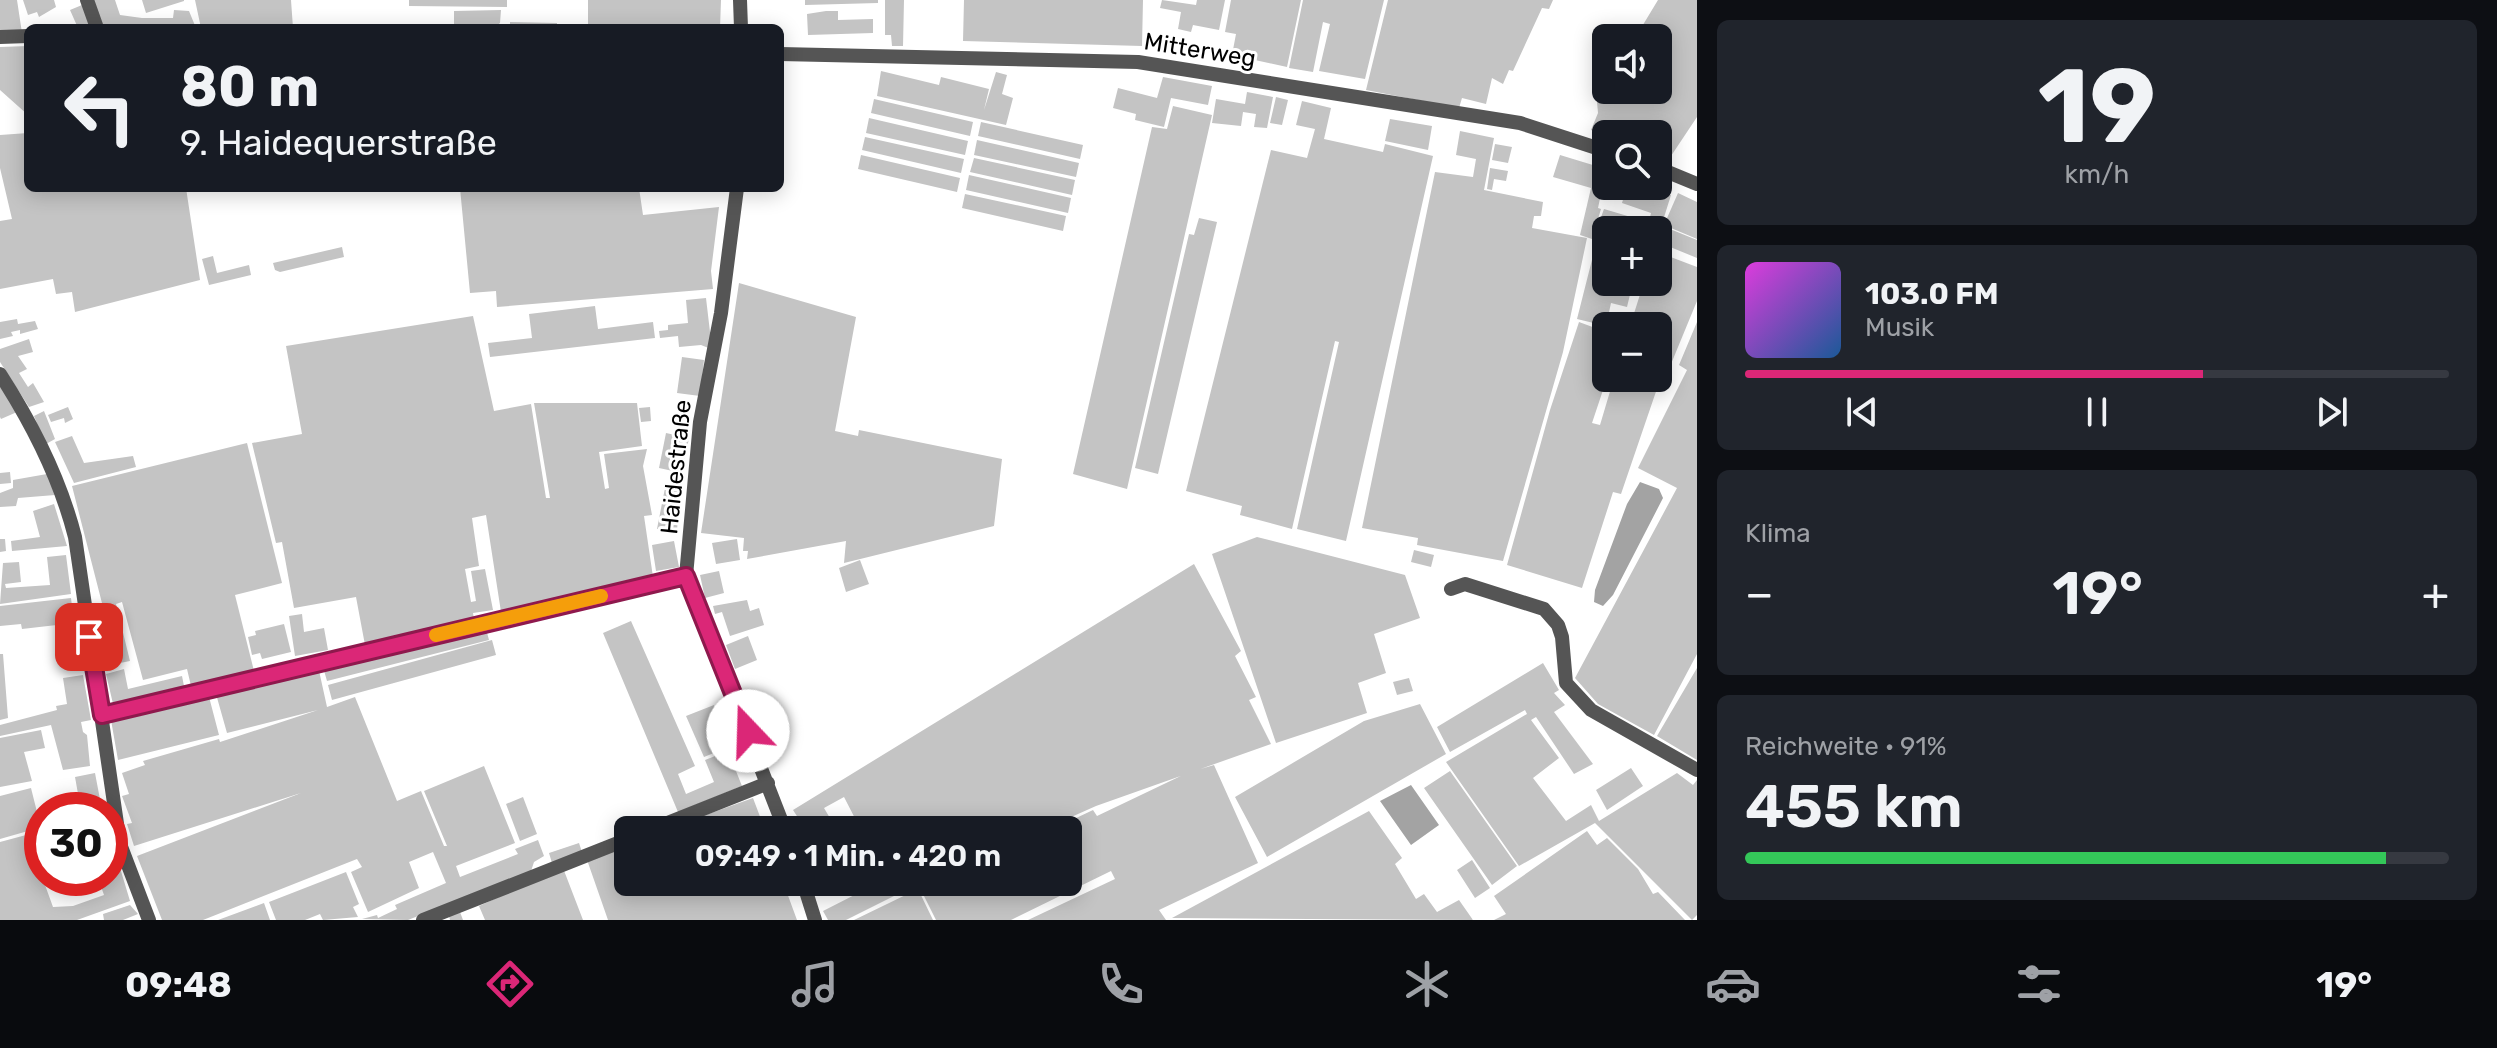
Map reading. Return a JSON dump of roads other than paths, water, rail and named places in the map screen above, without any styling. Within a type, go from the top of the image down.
[{"type":"street","points":[[87,0],[96,24]]},
{"type":"street","points":[[740,0],[741,24]]},
{"type":"street","points":[[0,37],[24,36]]},
{"type":"street","name":"Mitterweg","points":[[784,54],[1138,62],[1520,123],[1592,146]]},
{"type":"street","points":[[1672,174],[1697,184]]},
{"type":"street","name":"Haidestraße","points":[[736,192],[721,313],[700,422],[686,576],[780,816]]},
{"type":"street","points":[[0,374],[27,416],[65,497],[102,715],[120,844],[149,920]]},
{"type":"street","points":[[102,715],[686,576]]},
{"type":"street","points":[[1451,589],[1465,584],[1544,609],[1558,625],[1566,683],[1578,698],[1591,710],[1697,770]]},
{"type":"street","points":[[685,816],[768,783]]},
{"type":"street","points":[[423,920],[614,845]]},
{"type":"street","points":[[807,896],[815,920]]}]
